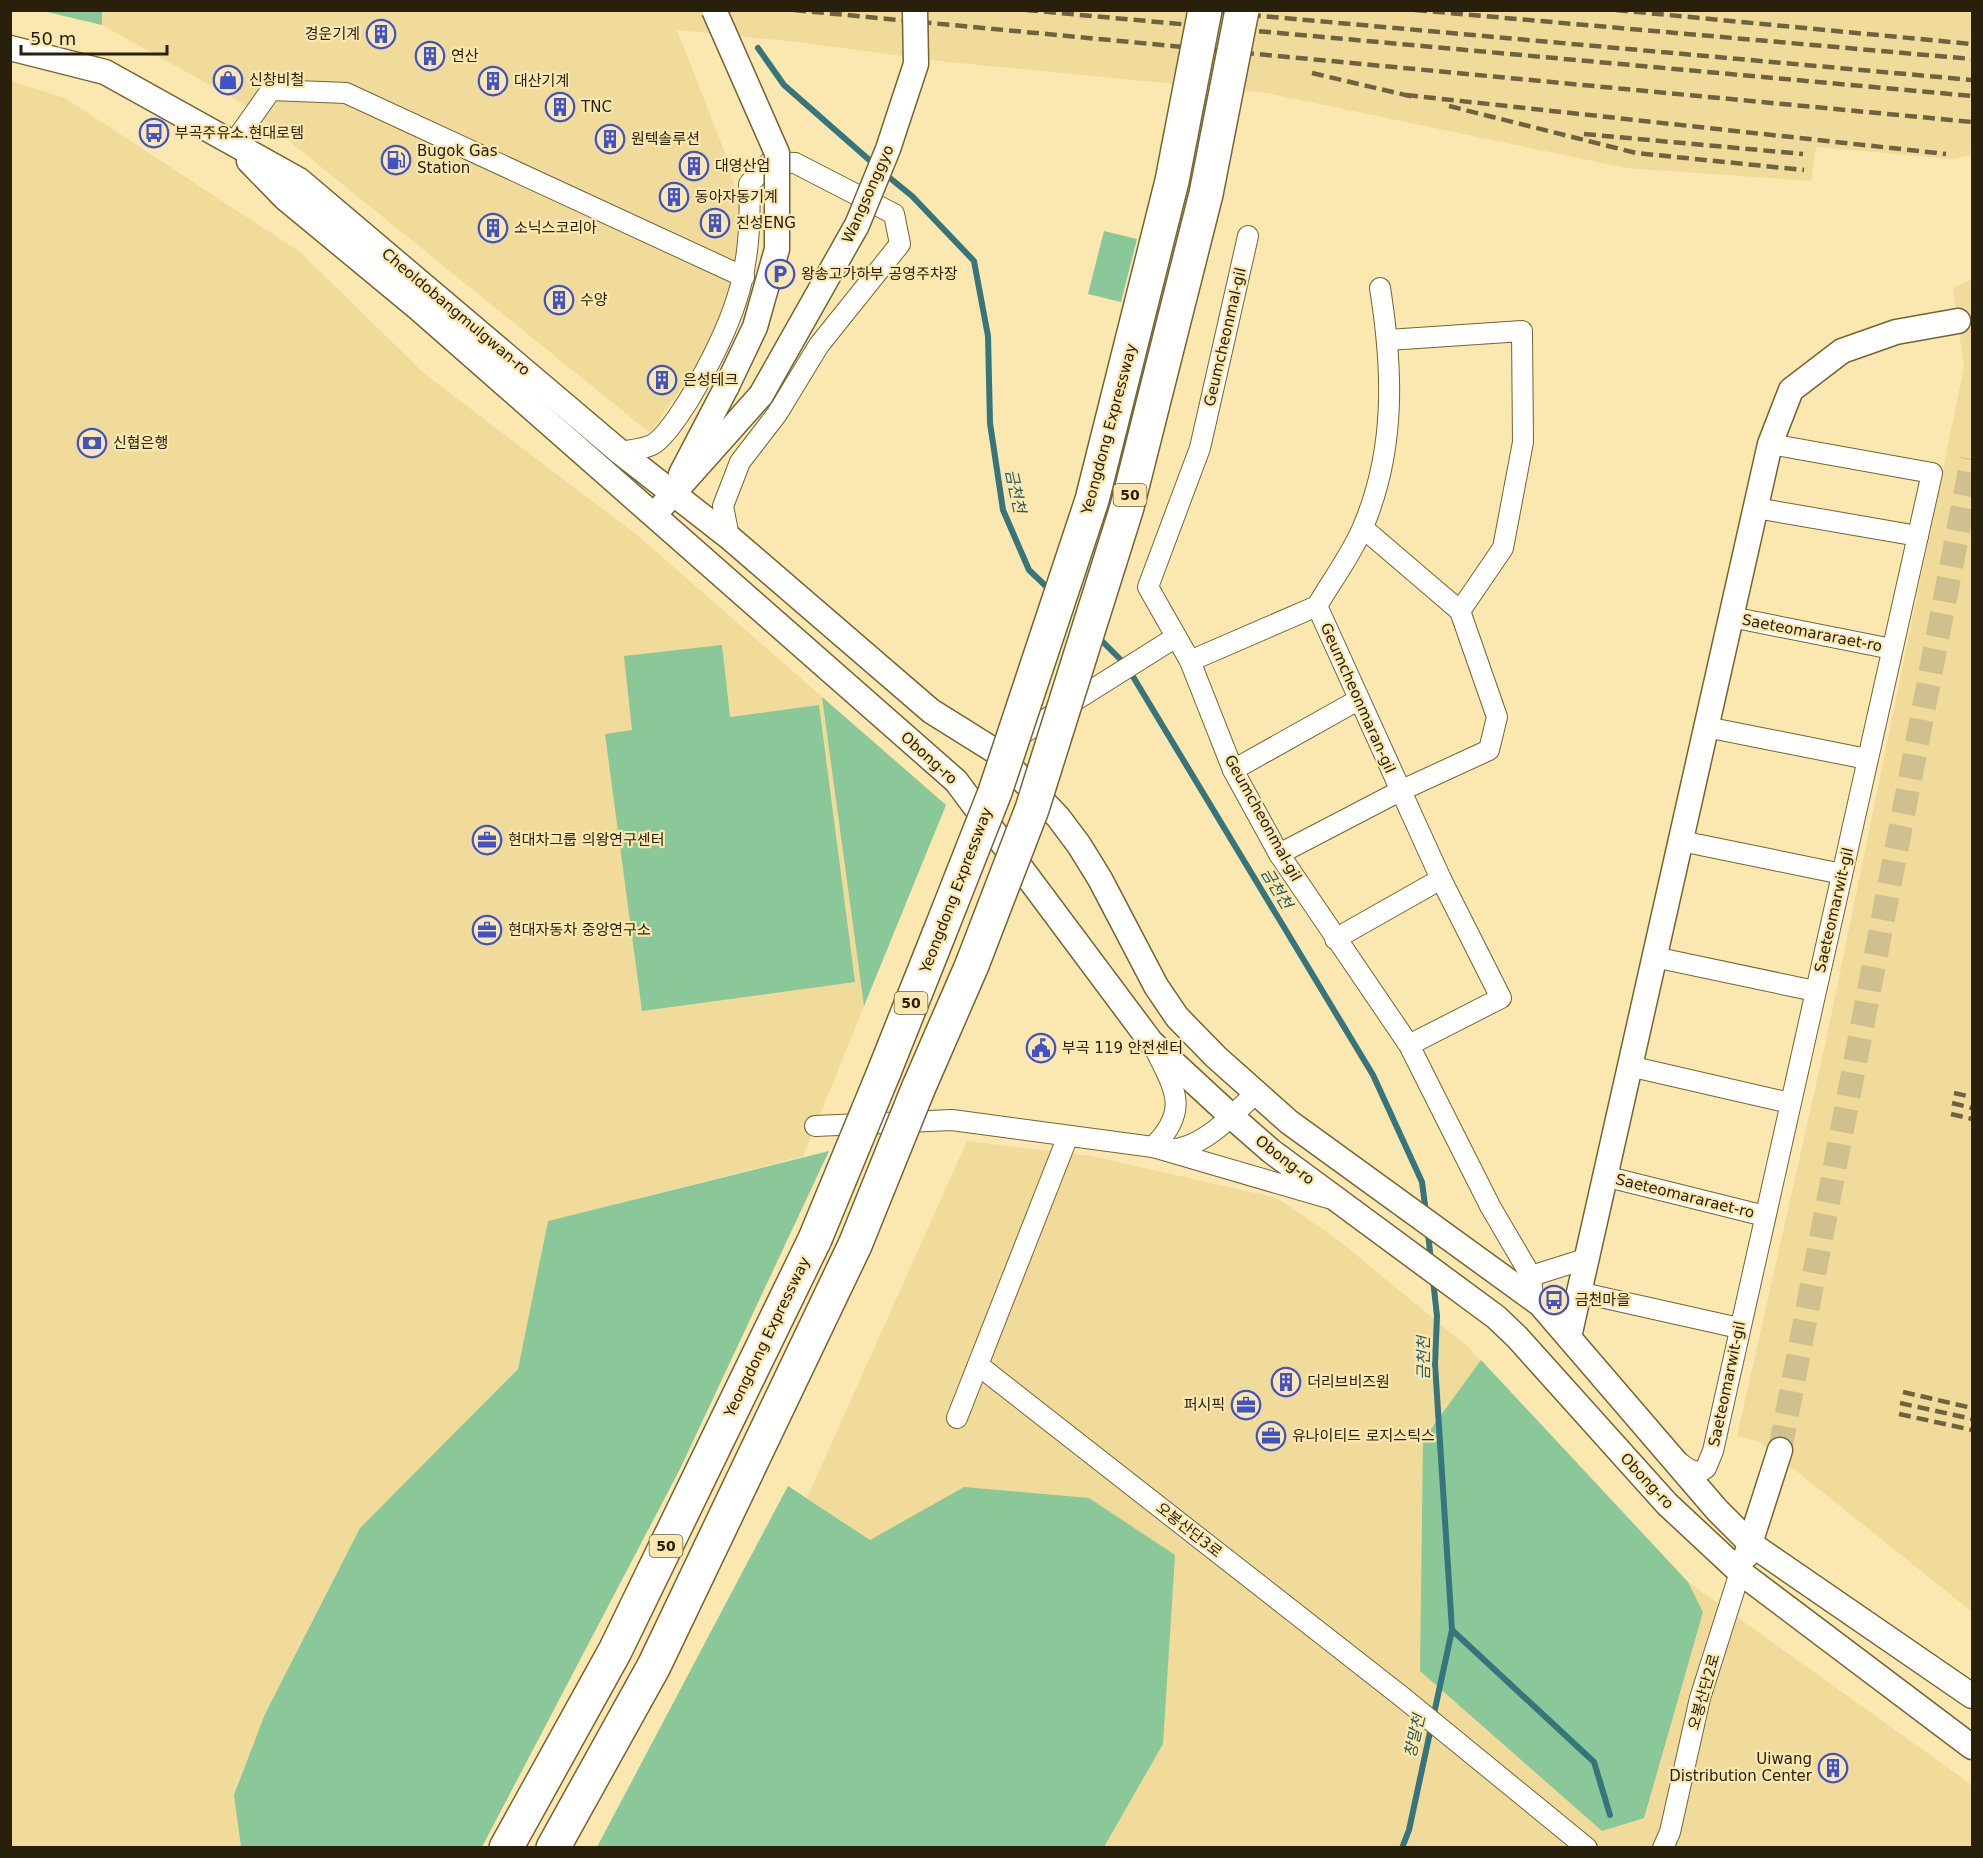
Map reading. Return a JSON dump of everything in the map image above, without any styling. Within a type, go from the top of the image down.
[{"type":"highway","name":"Yeongdong Expressway","points":[[506,1848],[615,1651],[815,1239],[995,792],[1092,500],[1172,181],[1204,10]]},
{"type":"highway","name":"50","points":[[554,1848],[654,1666],[855,1245],[918,1089],[972,965],[1032,809],[1127,507],[1206,195],[1242,10]]},
{"type":"street","points":[[653,517],[672,493],[755,327],[777,249],[777,153],[714,10]]},
{"type":"street","name":"Wangsonggyo","points":[[672,493],[704,461],[761,395],[857,225],[888,149],[916,64],[915,10]]},
{"type":"street","name":"Cheoldobangmulgwan-ro","points":[[10,48],[105,72],[299,180],[620,452],[672,493]]},
{"type":"street","points":[[233,144],[271,90],[346,93],[744,277]]},
{"type":"street","name":"Cheoldobangmulgwan-ro","points":[[233,144],[285,198],[418,308],[653,517]]},
{"type":"street","points":[[620,452],[655,444],[687,405],[732,319],[744,277],[750,229],[749,184],[770,162],[795,163],[894,214],[900,244],[819,345],[777,414],[740,462],[723,506],[729,537]]},
{"type":"street","name":"Geumcheonmal-gil","points":[[1248,236],[1200,448],[1148,587],[1190,661],[1233,770],[1279,854],[1409,1045],[1532,1287]]},
{"type":"street","name":"Geumcheonmaran-gil","points":[[1380,288],[1388,340],[1391,389],[1387,438],[1380,479],[1362,528],[1317,606],[1441,879],[1501,998],[1409,1045]]},
{"type":"street","name":"Saeteomararaet-ro","points":[[1569,1337],[1770,444],[1791,390],[1842,351],[1896,332],[1958,321]]},
{"type":"street","points":[[1388,340],[1522,331],[1523,442],[1503,548],[1460,611]]},
{"type":"street","name":"Saeteomarwit-gil","points":[[1672,1458],[1690,1470],[1700,1472],[1706,1468],[1713,1451],[1932,473],[1770,444]]},
{"type":"street","points":[[672,493],[729,537],[931,711],[995,751],[1058,818],[1079,845],[1100,879],[1156,986],[1177,1017],[1256,1093],[1289,1122],[1497,1272],[1532,1287],[1569,1337],[1672,1458],[1717,1510],[1751,1544],[1972,1696]]},
{"type":"street","points":[[1756,508],[1918,536]]},
{"type":"street","name":"Obong-ro","points":[[653,517],[956,781],[1151,1042],[1230,1116],[1271,1151],[1496,1317],[1517,1336],[1667,1504],[1740,1572],[1972,1747]]},
{"type":"street","points":[[1279,854],[1400,791],[1489,750],[1497,717],[1460,611],[1362,528]]},
{"type":"street","points":[[1190,661],[1317,606]]},
{"type":"street","name":"Saeteomararaet-ro","points":[[1731,617],[1892,649]]},
{"type":"street","points":[[995,751],[1176,637]]},
{"type":"street","points":[[1233,770],[1358,700]]},
{"type":"street","points":[[1706,727],[1868,759]]},
{"type":"street","points":[[1681,841],[1842,874]]},
{"type":"street","points":[[1335,939],[1441,879]]},
{"type":"street","points":[[1654,957],[1815,991]]},
{"type":"street","points":[[1151,1042],[1175,1089],[1175,1112],[1167,1133],[1153,1148]]},
{"type":"street","points":[[1629,1066],[1790,1103]]},
{"type":"street","points":[[1153,1148],[1179,1148],[1197,1141],[1256,1093]]},
{"type":"street","points":[[815,1126],[952,1120],[1153,1148],[1337,1200]]},
{"type":"street","points":[[957,1418],[1068,1136]]},
{"type":"street","name":"Saeteomararaet-ro","points":[[1604,1176],[1765,1216]]},
{"type":"street","points":[[1532,1287],[1585,1259]]},
{"type":"street","points":[[1578,1292],[1739,1328]]},
{"type":"street","name":"오봉산단3로","points":[[978,1365],[1401,1696],[1587,1848]]},
{"type":"street","points":[[1740,1572],[1780,1450]]},
{"type":"street","name":"오봉산단2로","points":[[1664,1848],[1670,1832],[1700,1698],[1740,1572]]},
{"type":"shaded area","points":[[102,10],[1972,11],[1972,155],[1952,159],[1816,147],[1811,181],[1626,168],[1267,93],[948,62],[797,42],[677,30],[725,153],[741,208],[735,282],[705,354],[650,433],[242,103],[102,25]]},
{"type":"shaded area","points":[[10,81],[65,98],[300,252],[426,375],[637,535],[946,805],[803,1156],[548,1221],[518,1369],[360,1528],[265,1714],[235,1795],[241,1847],[11,1847]]},
{"type":"shaded area","points":[[1972,279],[1972,1612],[1760,1442],[1737,1436],[1827,1036],[1964,367],[1953,288]]},
{"type":"shaded area","points":[[967,1141],[1091,1156],[1277,1198],[1337,1239],[1468,1347],[1688,1582],[1972,1785],[1972,1847],[1104,1847],[1163,1743],[964,1487],[870,1540],[807,1498]]},
{"type":"green space","points":[[43,11],[102,11],[102,25]]},
{"type":"green space","points":[[1104,231],[1137,239],[1121,302],[1088,294]]},
{"type":"green space","points":[[722,645],[730,717],[819,705],[855,982],[642,1011],[605,734],[632,730],[624,656]]},
{"type":"green space","points":[[822,697],[946,805],[864,1006]]},
{"type":"green space","points":[[829,1151],[680,1469],[482,1847],[241,1847],[234,1795],[265,1714],[360,1528],[518,1369],[548,1221]]},
{"type":"green space","points":[[1481,1360],[1688,1582],[1703,1612],[1644,1818],[1602,1831],[1420,1671],[1423,1440]]},
{"type":"green space","points":[[788,1486],[870,1540],[964,1487],[1089,1498],[1175,1555],[1163,1744],[1104,1847],[597,1847]]},
{"type":"waterway","name":"금천천","points":[[758,48],[784,85],[875,165]]},
{"type":"waterway","name":"금천천","points":[[885,174],[912,196],[974,261],[988,336],[990,423],[1003,510],[1029,570],[1052,592]]},
{"type":"waterway","name":"금천천","points":[[1098,637],[1126,665],[1373,1075],[1422,1182],[1426,1213]]},
{"type":"waterway","name":"금천천","points":[[1428,1233],[1431,1261]]},
{"type":"waterway","name":"금천천","points":[[1433,1280],[1437,1316],[1435,1364],[1452,1630],[1594,1762],[1610,1815]]},
{"type":"waterway","name":"창말천","points":[[1402,1848],[1409,1830],[1452,1630]]},
{"type":"tunnel","points":[[1780,1450],[1972,459]]},
{"type":"railway","points":[[794,10],[1972,122]]},
{"type":"railway","points":[[1026,10],[1972,96]]},
{"type":"railway","points":[[1195,10],[1972,80]]},
{"type":"railway","points":[[1415,10],[1972,59]]},
{"type":"railway","points":[[1616,10],[1972,44]]},
{"type":"railway","points":[[1312,73],[1414,97]]},
{"type":"railway","points":[[1406,95],[1946,154]]},
{"type":"railway","points":[[1449,106],[1636,153],[1804,170]]},
{"type":"railway","points":[[1584,134],[1803,154]]},
{"type":"railway","points":[[1954,1093],[1972,1097]]},
{"type":"railway","points":[[1952,1103],[1972,1108]]},
{"type":"railway","points":[[1951,1114],[1972,1119]]},
{"type":"railway","points":[[1903,1392],[1972,1408]]},
{"type":"railway","points":[[1900,1403],[1972,1419]]},
{"type":"railway","points":[[1899,1414],[1972,1430]]},
{"type":"place","name":"경운기계","points":[[381,34]]},
{"type":"place","name":"연산","points":[[430,56]]},
{"type":"place","name":"신창비철","points":[[228,80]]},
{"type":"place","name":"대산기계","points":[[493,81]]},
{"type":"place","name":"TNC","points":[[560,107]]},
{"type":"place","name":"부곡주유소.현대로템","points":[[154,133]]},
{"type":"place","name":"원텍솔루션","points":[[610,139]]},
{"type":"place","name":"Bugok Gas Station","points":[[396,160]]},
{"type":"place","name":"대영산업","points":[[694,166]]},
{"type":"place","name":"동아자동기계","points":[[674,197]]},
{"type":"place","name":"진성ENG","points":[[715,223]]},
{"type":"place","name":"소닉스코리아","points":[[493,228]]},
{"type":"place","name":"왕송고가하부 공영주차장","points":[[780,274]]},
{"type":"place","name":"수양","points":[[559,300]]},
{"type":"place","name":"은성테크","points":[[662,380]]},
{"type":"place","name":"신협은행","points":[[92,443]]},
{"type":"place","name":"현대차그룹 의왕연구센터","points":[[487,840]]},
{"type":"place","name":"현대자동차 중앙연구소","points":[[487,930]]},
{"type":"place","name":"부곡 119 안전센터","points":[[1041,1048]]},
{"type":"place","name":"금천마을","points":[[1554,1300]]},
{"type":"place","name":"더리브비즈원","points":[[1286,1382]]},
{"type":"place","name":"퍼시픽","points":[[1246,1405]]},
{"type":"place","name":"유나이티드 로지스틱스","points":[[1271,1436]]},
{"type":"place","name":"Uiwang Distribution Center","points":[[1833,1768]]}]
